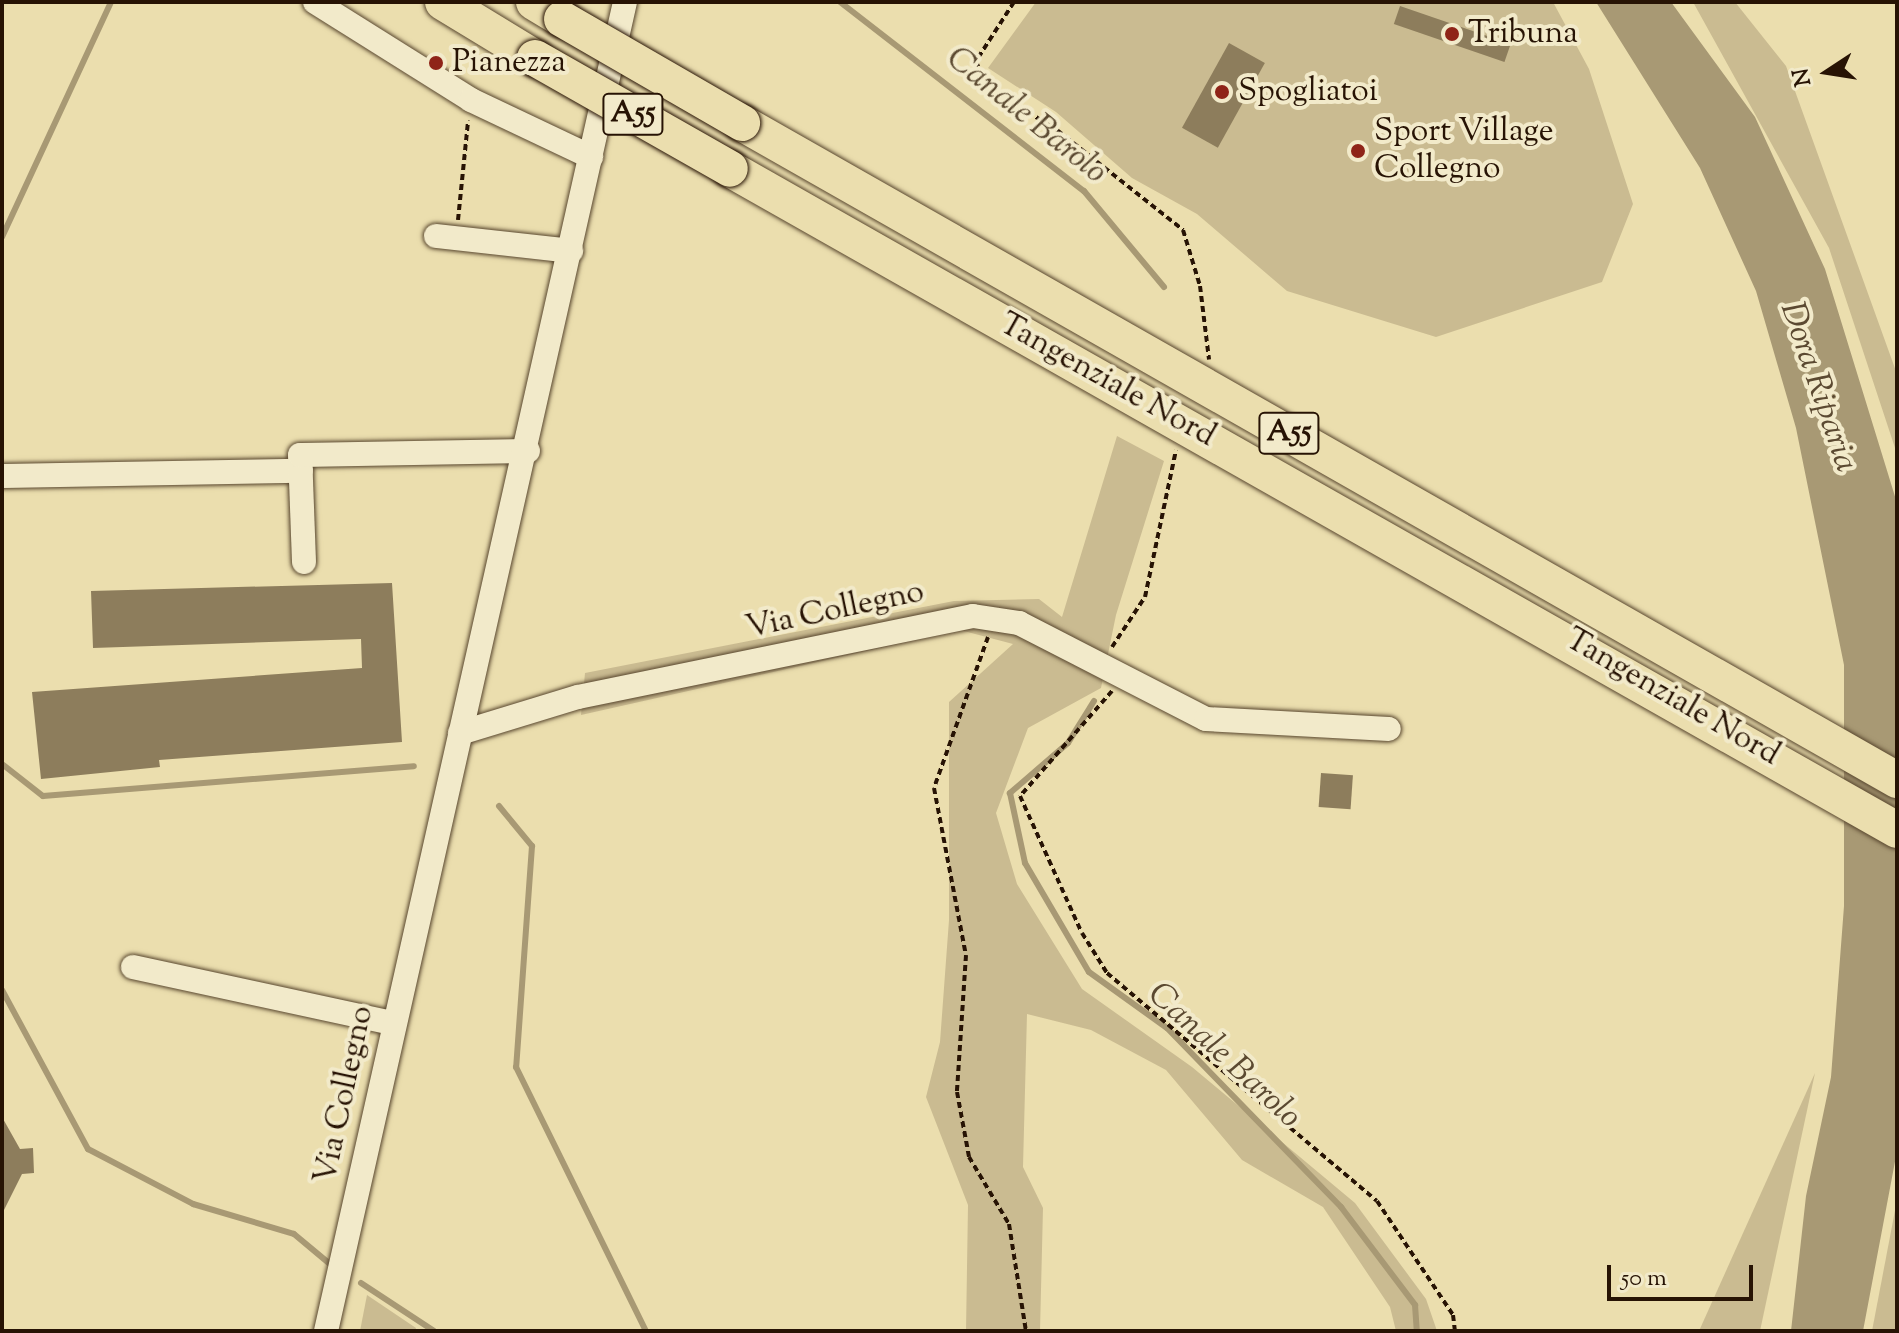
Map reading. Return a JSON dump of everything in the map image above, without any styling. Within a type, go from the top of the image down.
[{"type":"highway","name":"Tangenziale Nord","points":[[443,2],[730,169],[1682,702],[1897,830]]},
{"type":"highway","name":"Tangenziale Nord","points":[[548,10],[1897,780]]},
{"type":"street","points":[[315,2],[471,100],[591,157]]},
{"type":"street","name":"Via Collegno","points":[[326,1331],[393,1023],[528,451],[625,2]]},
{"type":"street","points":[[446,237],[571,251]]},
{"type":"street","points":[[304,562],[300,455],[528,451]]},
{"type":"street","points":[[2,476],[301,471]]},
{"type":"street","points":[[997,617],[1206,719],[1389,729]]},
{"type":"street","name":"Via Collegno","points":[[460,733],[578,697],[925,625],[997,617]]},
{"type":"street","points":[[133,967],[393,1023]]},
{"type":"path","points":[[1014,2],[976,61],[985,86],[1057,130],[1183,230],[1200,286],[1210,370]]},
{"type":"path","points":[[446,237],[471,100]]},
{"type":"path","points":[[1096,663],[1145,597],[1178,434]]},
{"type":"path","points":[[997,617],[957,708],[934,788],[966,955],[957,1092],[969,1157],[1009,1224],[1026,1331]]},
{"type":"path","points":[[1119,678],[1020,796],[1050,871],[1107,973],[1377,1201],[1453,1315],[1455,1331]]},
{"type":"shaded area","name":"Sport Village Collegno","points":[[1036,2],[1553,2],[1589,69],[1633,204],[1602,282],[1436,337],[1287,291],[1197,214],[1132,178],[1056,112],[988,68]]},
{"type":"shaded area","points":[[1693,2],[1735,2],[1786,66],[1897,374],[1897,454],[1829,248]]},
{"type":"shaded area","points":[[1117,436],[1164,461],[1116,615],[1101,688],[1028,728],[996,813],[1017,884],[1082,989],[1192,1067],[1355,1203],[1426,1299],[1437,1331],[1396,1331],[1390,1307],[1323,1207],[1242,1160],[1166,1070],[1091,1030],[1027,1014],[1023,1167],[1043,1208],[1040,1331],[966,1331],[968,1205],[926,1097],[940,1042],[949,920],[949,702],[1013,644],[960,630],[581,715],[585,673],[954,601],[1039,599],[1062,617]]},
{"type":"shaded area","points":[[1815,1073],[1760,1331],[1699,1331]]},
{"type":"shaded area","points":[[1897,1200],[1897,1331],[1872,1331]]},
{"type":"shaded area","points":[[367,1295],[416,1328],[415,1331],[360,1331]]},
{"type":"water","name":"Dora Riparia","points":[[1596,2],[1671,2],[1755,117],[1825,269],[1897,503],[1897,1151],[1863,1331],[1791,1331],[1806,1196],[1831,1077],[1844,906],[1844,665],[1796,428],[1756,291],[1700,168]]},
{"type":"building","name":"Tribuna","points":[[1400,6],[1511,44],[1504,62],[1394,24]]},
{"type":"building","name":"Spogliatoi","points":[[1229,43],[1265,63],[1218,148],[1182,128]]},
{"type":"building","points":[[392,583],[402,742],[159,760],[160,767],[41,779],[32,692],[362,668],[361,639],[93,648],[91,591]]},
{"type":"building","points":[[1321,773],[1353,775],[1351,809],[1319,807]]},
{"type":"building","points":[[2,1117],[20,1149],[33,1148],[34,1173],[22,1174],[2,1214]]},
{"type":"waterway","points":[[2,237],[111,2]]},
{"type":"waterway","name":"Canale Barolo","points":[[840,2],[1084,191],[1164,287]]},
{"type":"waterway","name":"Canale Barolo","points":[[1094,701],[1068,743],[1010,793],[1025,863],[1089,972],[1167,1028],[1341,1207],[1415,1305],[1417,1331]]},
{"type":"waterway","points":[[2,764],[43,796],[414,766]]},
{"type":"waterway","points":[[499,806],[532,846],[516,1067],[646,1331]]},
{"type":"waterway","points":[[2,990],[88,1149],[193,1204],[294,1234],[330,1264]]},
{"type":"waterway","points":[[361,1283],[434,1331]]},
{"type":"place","name":"Tribuna","points":[[1452,34]]},
{"type":"place","name":"Pianezza","points":[[436,63]]},
{"type":"place","name":"Spogliatoi","points":[[1222,92]]},
{"type":"place","name":"Sport Village Collegno","points":[[1358,151]]}]
